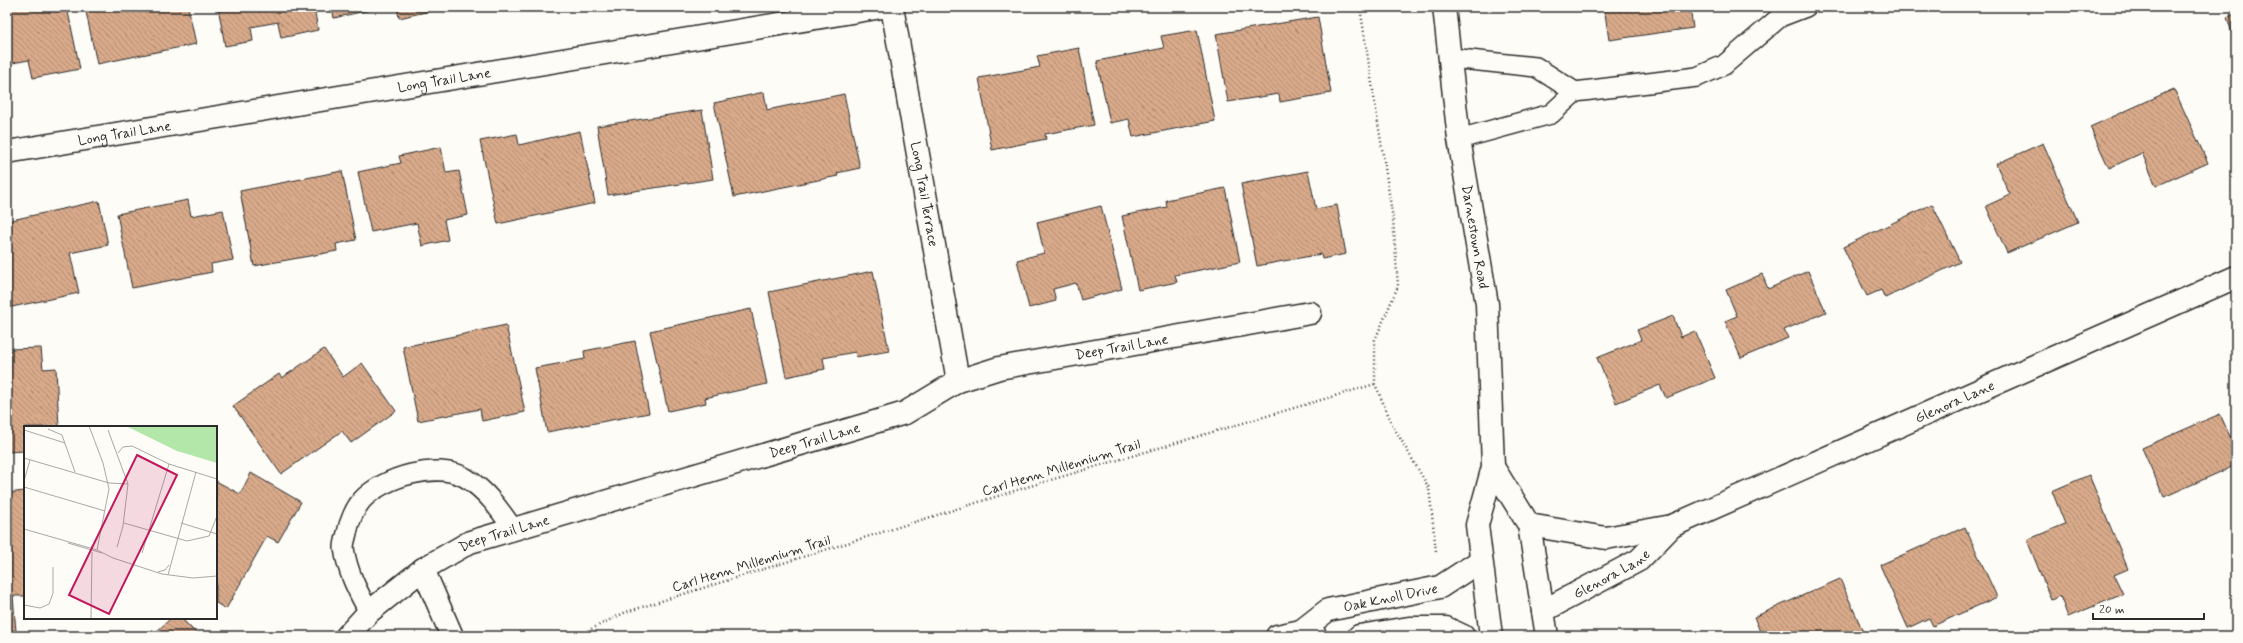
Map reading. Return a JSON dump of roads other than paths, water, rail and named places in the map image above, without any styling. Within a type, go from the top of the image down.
[{"type":"street","name":"Long Trail Lane","points":[[7,152],[882,7]]},
{"type":"street","name":"Long Trail Terrace","points":[[892,7],[958,381]]},
{"type":"street","name":"Darnestown Road","points":[[1444,7],[1459,139],[1487,304],[1493,467],[1477,525],[1480,561],[1491,636]]},
{"type":"street","name":"Glenora Lane","points":[[1529,525],[1606,538],[1672,526],[2236,277]]},
{"type":"street","name":"Deep Trail Lane","points":[[347,636],[369,612],[423,569],[470,542],[905,413],[958,381],[999,368],[1310,313]]},
{"type":"street","name":"Darnestown Road","points":[[1493,467],[1529,525],[1547,636]]},
{"type":"street","name":"Glenora Lane","points":[[1543,611],[1639,560],[1672,526]]},
{"type":"street","name":"Oak Knoll Drive","points":[[1277,636],[1310,634],[1328,610],[1440,587],[1480,561]]},
{"type":"street","points":[[423,569],[452,636]]},
{"type":"street","points":[[1538,636],[1543,611]]},
{"type":"street","points":[[1359,636],[1409,628],[1446,628],[1463,636]]},
{"type":"lane","points":[[1459,139],[1551,114],[1575,92],[1697,77],[1724,65],[1779,12],[1806,7]]},
{"type":"lane","points":[[1450,58],[1536,67],[1575,92]]},
{"type":"lane","points":[[369,612],[352,580],[344,546],[349,524],[362,500],[386,482],[410,475],[439,470],[466,477],[496,504],[513,529]]}]
